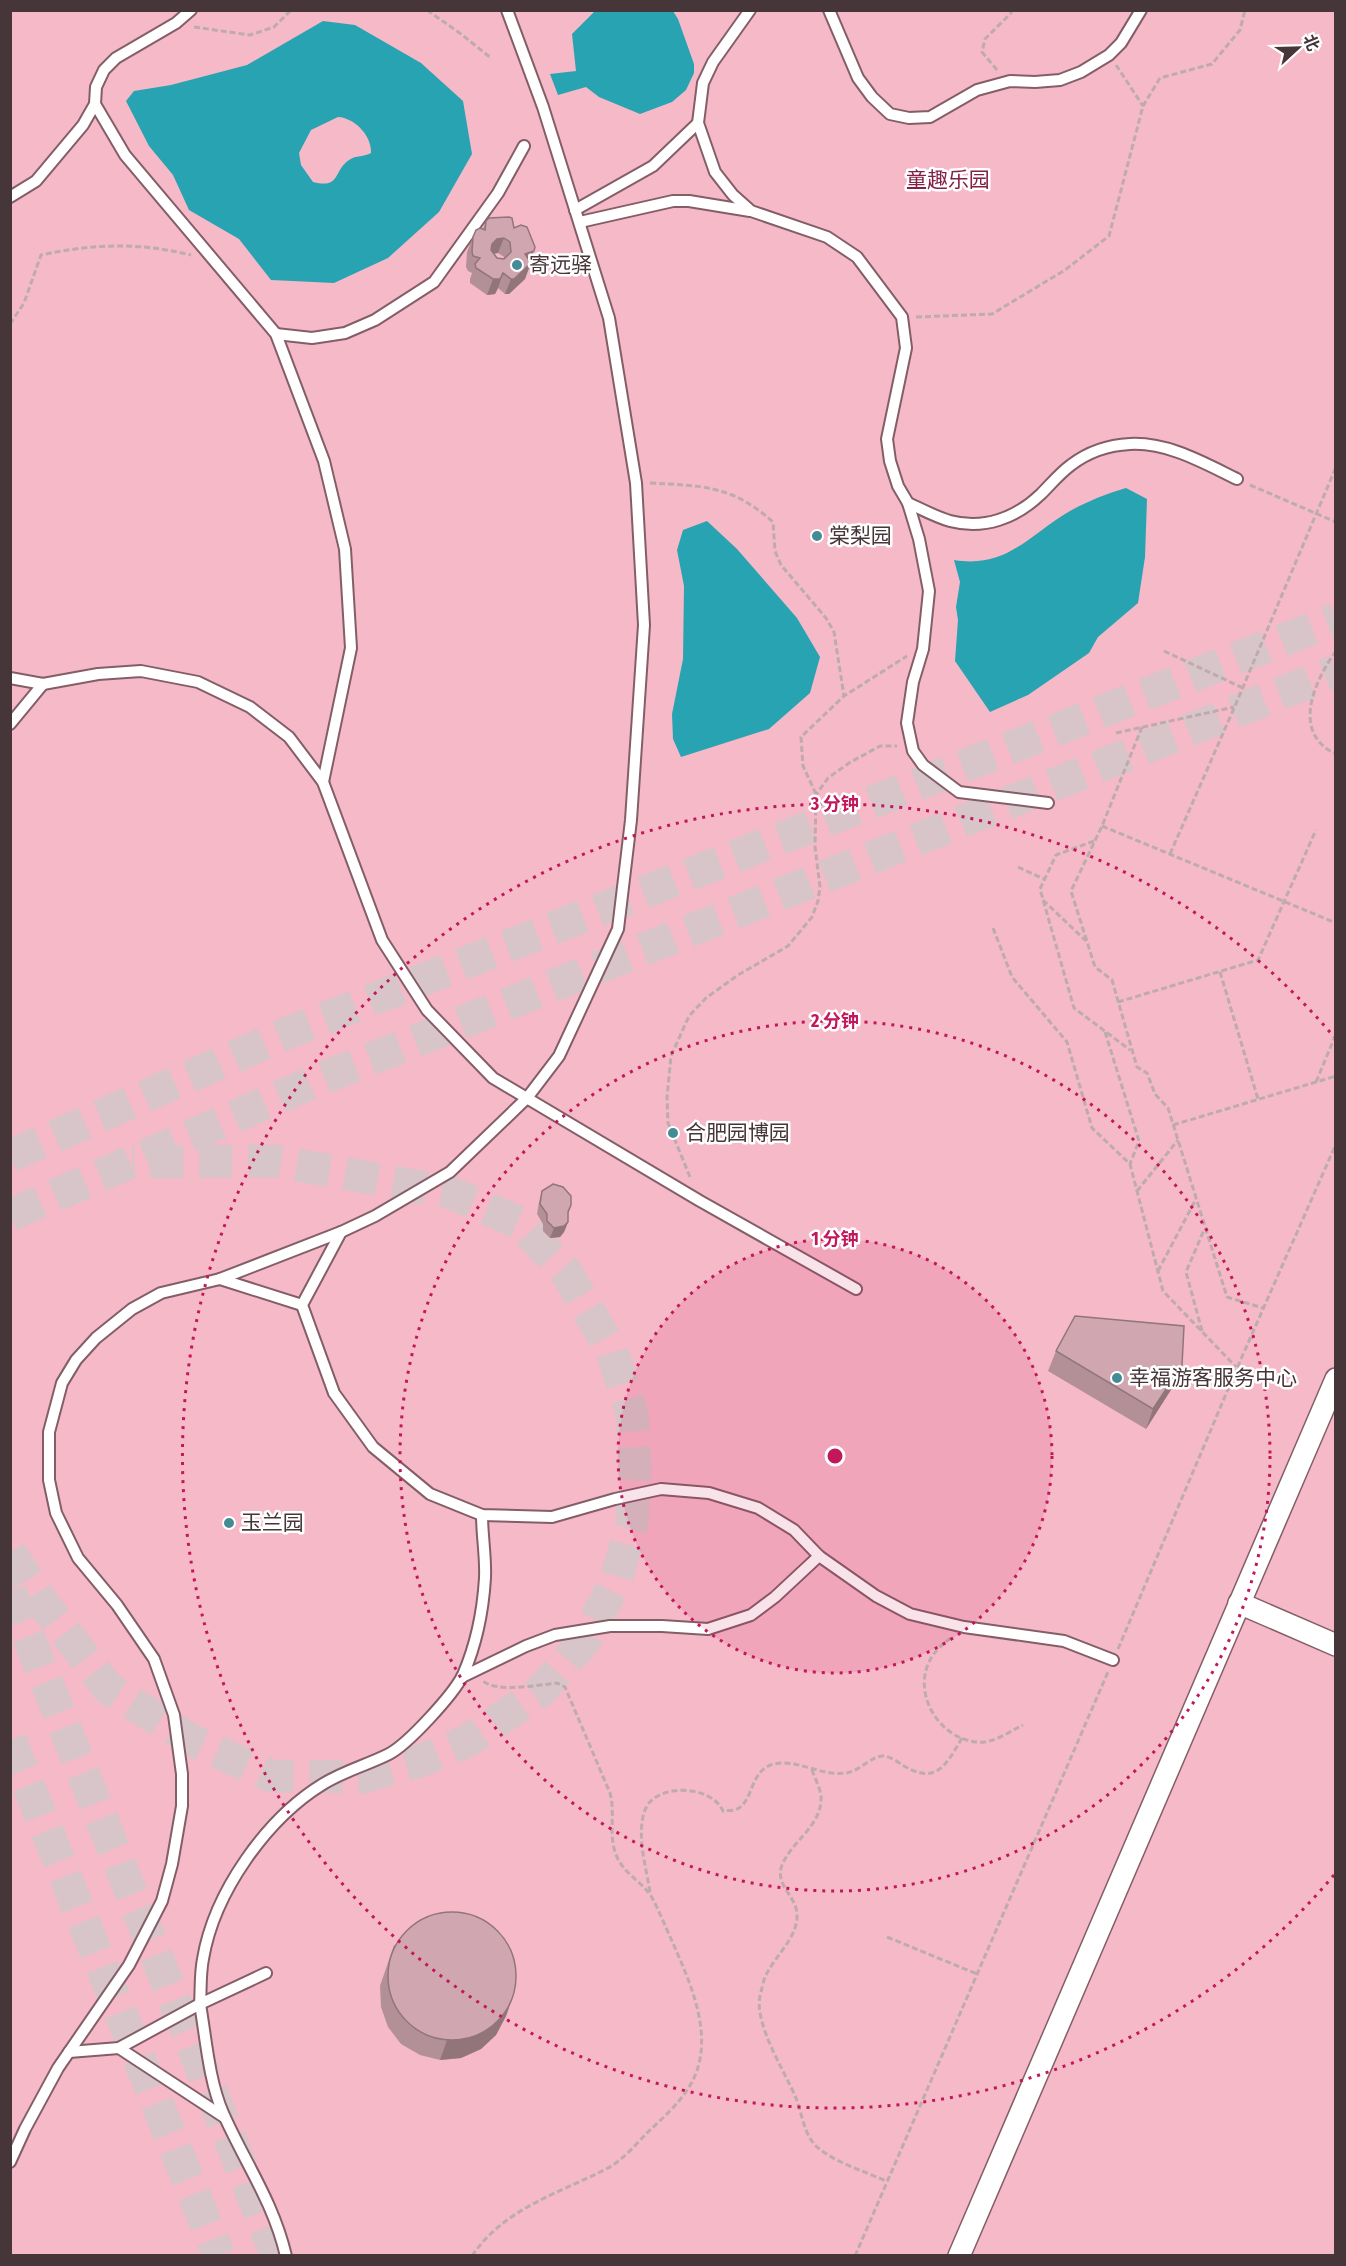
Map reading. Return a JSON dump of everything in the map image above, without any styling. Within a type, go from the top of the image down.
[{"type":"street","points":[[959,2256],[1335,1379]]},
{"type":"street","points":[[1239,1603],[1335,1645]]},
{"type":"lane","points":[[10,198],[36,181],[83,125],[95,104],[96,87],[104,70],[116,58],[176,23],[191,10]]},
{"type":"lane","points":[[10,2162],[25,2129],[69,2052],[129,1965],[162,1900],[179,1833],[182,1774],[174,1715],[153,1659],[117,1605],[78,1558],[56,1513],[49,1480],[49,1431],[62,1383],[76,1360],[96,1338],[132,1309],[161,1293],[220,1279],[341,1232],[375,1216],[450,1172],[527,1098],[559,1056],[618,929],[632,820],[644,625],[636,483],[609,318],[543,107],[507,10]]},
{"type":"lane","points":[[750,10],[713,62],[703,83],[698,123],[715,172],[733,195],[751,211]]},
{"type":"lane","points":[[829,10],[858,78],[872,97],[890,114],[909,118],[930,117],[977,90],[1007,82],[1060,80],[1081,72],[1109,55],[1121,44],[1141,10]]},
{"type":"lane","points":[[95,104],[124,155],[276,334],[324,461],[345,549],[351,648],[322,782]]},
{"type":"lane","points":[[575,210],[653,166],[698,123]]},
{"type":"lane","points":[[276,334],[312,338],[345,333],[375,320],[434,282],[498,193],[524,146]]},
{"type":"lane","points":[[580,222],[673,201],[689,201],[751,211],[827,237],[857,257],[903,317],[906,348],[887,439],[890,462],[898,486],[908,503],[919,539],[929,591],[923,649],[913,682],[907,723],[913,751],[923,765],[959,792],[1048,803]]},
{"type":"lane","points":[[908,503],[949,521],[975,524],[993,522],[1018,512],[1039,496],[1069,466],[1085,455],[1112,446],[1131,444],[1165,448],[1198,460],[1237,479]]},
{"type":"lane","points":[[10,678],[43,684],[98,674],[141,671],[198,682],[250,707],[289,737],[322,782],[382,940],[427,1010],[493,1078],[700,1201],[856,1290]]},
{"type":"lane","points":[[10,724],[43,684]]},
{"type":"lane","points":[[341,1232],[302,1305],[334,1393],[373,1448],[429,1494],[482,1515],[552,1517],[615,1498],[661,1489],[709,1493],[758,1508],[794,1530],[819,1556],[876,1596],[910,1614],[964,1627],[1064,1641],[1113,1660]]},
{"type":"lane","points":[[220,1279],[302,1305]]},
{"type":"lane","points":[[286,2256],[280,2231],[261,2186],[225,2118],[209,2060],[200,2004],[203,1959],[218,1908],[240,1865],[276,1823],[309,1794],[348,1771],[391,1753],[431,1717],[462,1677],[479,1627],[485,1577],[482,1515]]},
{"type":"lane","points":[[462,1677],[526,1646],[555,1635],[610,1626],[708,1629],[751,1615],[775,1597],[819,1556]]},
{"type":"lane","points":[[69,2052],[119,2048],[200,2004],[266,1973]]},
{"type":"lane","points":[[119,2048],[225,2118]]},
{"type":"path","points":[[176,23],[226,33],[250,35],[274,27],[291,10]]},
{"type":"path","points":[[427,10],[491,58]]},
{"type":"path","points":[[1007,82],[982,52],[985,39],[1011,13],[1010,10]]},
{"type":"path","points":[[903,317],[992,314],[1065,270],[1109,236],[1143,106],[1160,78],[1212,64],[1240,30],[1245,10]]},
{"type":"path","points":[[1109,55],[1143,106]]},
{"type":"path","points":[[10,324],[24,303],[40,255],[80,246],[140,246],[190,255],[222,272]]},
{"type":"path","points":[[1170,854],[1243,688],[1335,467]]},
{"type":"path","points":[[1237,479],[1335,522]]},
{"type":"path","points":[[636,483],[717,489],[755,505],[773,522],[775,551],[781,565],[826,618],[834,632],[844,696]]},
{"type":"path","points":[[700,1201],[669,1123],[667,1098],[671,1056],[689,1016],[706,998],[738,975],[788,946],[812,917],[820,887],[815,847],[816,795],[803,766],[801,737],[844,696],[904,657],[923,649]]},
{"type":"path","points":[[1164,651],[1243,688]]},
{"type":"path","points":[[1335,651],[1314,688],[1310,709],[1314,735],[1323,746],[1335,754]]},
{"type":"path","points":[[1116,733],[1235,706]]},
{"type":"path","points":[[1142,727],[1096,840],[1071,891],[1095,967],[1112,980],[1137,1067],[1147,1072],[1155,1094],[1168,1108],[1227,1297],[1263,1308]]},
{"type":"path","points":[[816,795],[828,778],[880,746],[895,745],[913,751]]},
{"type":"path","points":[[1102,826],[1335,923]]},
{"type":"path","points":[[1118,1002],[1258,960],[1316,830]]},
{"type":"path","points":[[1096,840],[1056,855],[1040,889],[1074,1008],[1132,1051]]},
{"type":"path","points":[[1018,867],[1045,879]]},
{"type":"path","points":[[1043,900],[1087,942]]},
{"type":"path","points":[[993,928],[1012,977],[1067,1042],[1092,1128],[1130,1164],[1163,1291],[1237,1368]]},
{"type":"path","points":[[1220,972],[1258,1099]]},
{"type":"path","points":[[1104,1030],[1138,1141],[1130,1164]]},
{"type":"path","points":[[1316,1082],[1335,1034]]},
{"type":"path","points":[[1173,1125],[1335,1076]]},
{"type":"path","points":[[1137,1191],[1178,1140]]},
{"type":"path","points":[[855,2256],[1335,1144]]},
{"type":"path","points":[[1158,1271],[1196,1199]]},
{"type":"path","points":[[1203,1333],[1186,1272],[1205,1228]]},
{"type":"path","points":[[964,1627],[936,1650],[926,1673],[925,1690],[930,1708],[937,1721],[948,1732],[977,1742],[994,1740],[1023,1725]]},
{"type":"path","points":[[474,1671],[486,1684],[499,1688],[556,1683],[565,1688],[610,1792],[614,1807],[612,1843],[618,1859],[629,1876],[650,1894]]},
{"type":"path","points":[[472,2256],[480,2244],[502,2223],[526,2207],[610,2167],[681,2098],[693,2080],[699,2060],[700,2022],[692,1987],[650,1894],[641,1826],[646,1806],[672,1791],[687,1790],[707,1794],[719,1802],[723,1811],[737,1809],[745,1801],[760,1773],[771,1765],[784,1763],[837,1774],[850,1773],[863,1767],[872,1759],[882,1756],[918,1774],[933,1773],[945,1766],[962,1738]]},
{"type":"path","points":[[812,1770],[821,1798],[820,1808],[818,1818],[796,1843],[781,1866],[781,1883],[792,1899],[797,1915],[794,1930],[766,1975],[759,2000],[763,2023],[773,2052],[799,2105],[812,2142],[831,2157],[886,2181]]},
{"type":"path","points":[[887,1937],[977,1974]]},
{"type":"green space","name":"合肥园博园","points":[[11,11],[1335,11],[1335,2255],[11,2255]]},
{"type":"water","points":[[595,11],[673,11],[694,64],[694,73],[686,90],[672,102],[640,114],[599,97],[586,87],[558,95],[550,74],[576,71],[572,34]]},
{"type":"water","points":[[323,21],[355,25],[421,63],[463,101],[472,154],[439,212],[388,258],[334,283],[271,280],[239,239],[189,210],[173,175],[149,146],[126,101],[134,91],[171,85],[247,65]],"holes":[[[338,117],[356,124],[365,134],[369,140],[371,153],[349,160],[332,181],[322,184],[313,182],[301,165],[299,153],[311,130]]]},
{"type":"water","points":[[1126,488],[1147,499],[1145,557],[1138,603],[1098,637],[1089,653],[1028,695],[990,712],[955,661],[958,620],[956,607],[960,582],[954,560],[973,561],[1003,555],[1070,511]]},
{"type":"water","points":[[707,521],[737,549],[797,618],[820,657],[810,693],[769,729],[681,757],[673,739],[672,714],[683,659],[684,586],[677,550],[683,530]]},
{"type":"building","points":[[509,217],[512,218],[514,228],[521,225],[527,227],[535,247],[534,251],[525,254],[531,263],[514,279],[503,273],[500,279],[493,279],[476,268],[475,264],[480,258],[473,256],[473,237],[476,230],[480,228],[485,230],[486,221],[489,218]],"holes":[[[504,238],[510,242],[511,252],[504,259],[497,258],[491,250],[492,244],[497,239]]]},
{"type":"building","points":[[553,1184],[563,1187],[571,1196],[568,1222],[564,1226],[554,1228],[547,1221],[547,1214],[540,1204],[542,1191]]},
{"type":"building","name":"幸福游客服务中心","points":[[1075,1316],[1184,1326],[1182,1365],[1153,1409],[1056,1351]]},
{"type":"building","points":[[452,1912],[477,1917],[497,1931],[511,1951],[516,1976],[511,2001],[497,2021],[477,2035],[452,2040],[427,2035],[407,2021],[393,2001],[388,1976],[393,1951],[407,1931],[427,1917]]},
{"type":"tunnel","points":[[10,1156],[290,1032],[1336,619]]},
{"type":"tunnel","points":[[10,1215],[311,1083],[1336,671]]},
{"type":"tunnel","points":[[10,1552],[39,1598],[108,1688],[191,1740],[271,1776],[362,1777],[420,1761],[469,1740],[541,1691],[585,1640],[615,1583],[632,1524],[635,1468],[632,1414],[612,1351],[566,1272],[520,1223],[449,1192],[274,1161],[132,1162]]},
{"type":"tunnel","points":[[10,1591],[277,2256]]},
{"type":"tunnel","points":[[10,1740],[219,2256]]},
{"type":"place","name":"寄远驿","points":[[517,265]]},
{"type":"place","name":"棠梨园","points":[[817,536]]},
{"type":"place","name":"合肥园博园","points":[[673,1133]]},
{"type":"place","name":"幸福游客服务中心","points":[[1117,1378]]},
{"type":"place","name":"玉兰园","points":[[229,1523]]},
{"type":"park label","name":"童趣乐园","points":[[948,180]]}]
